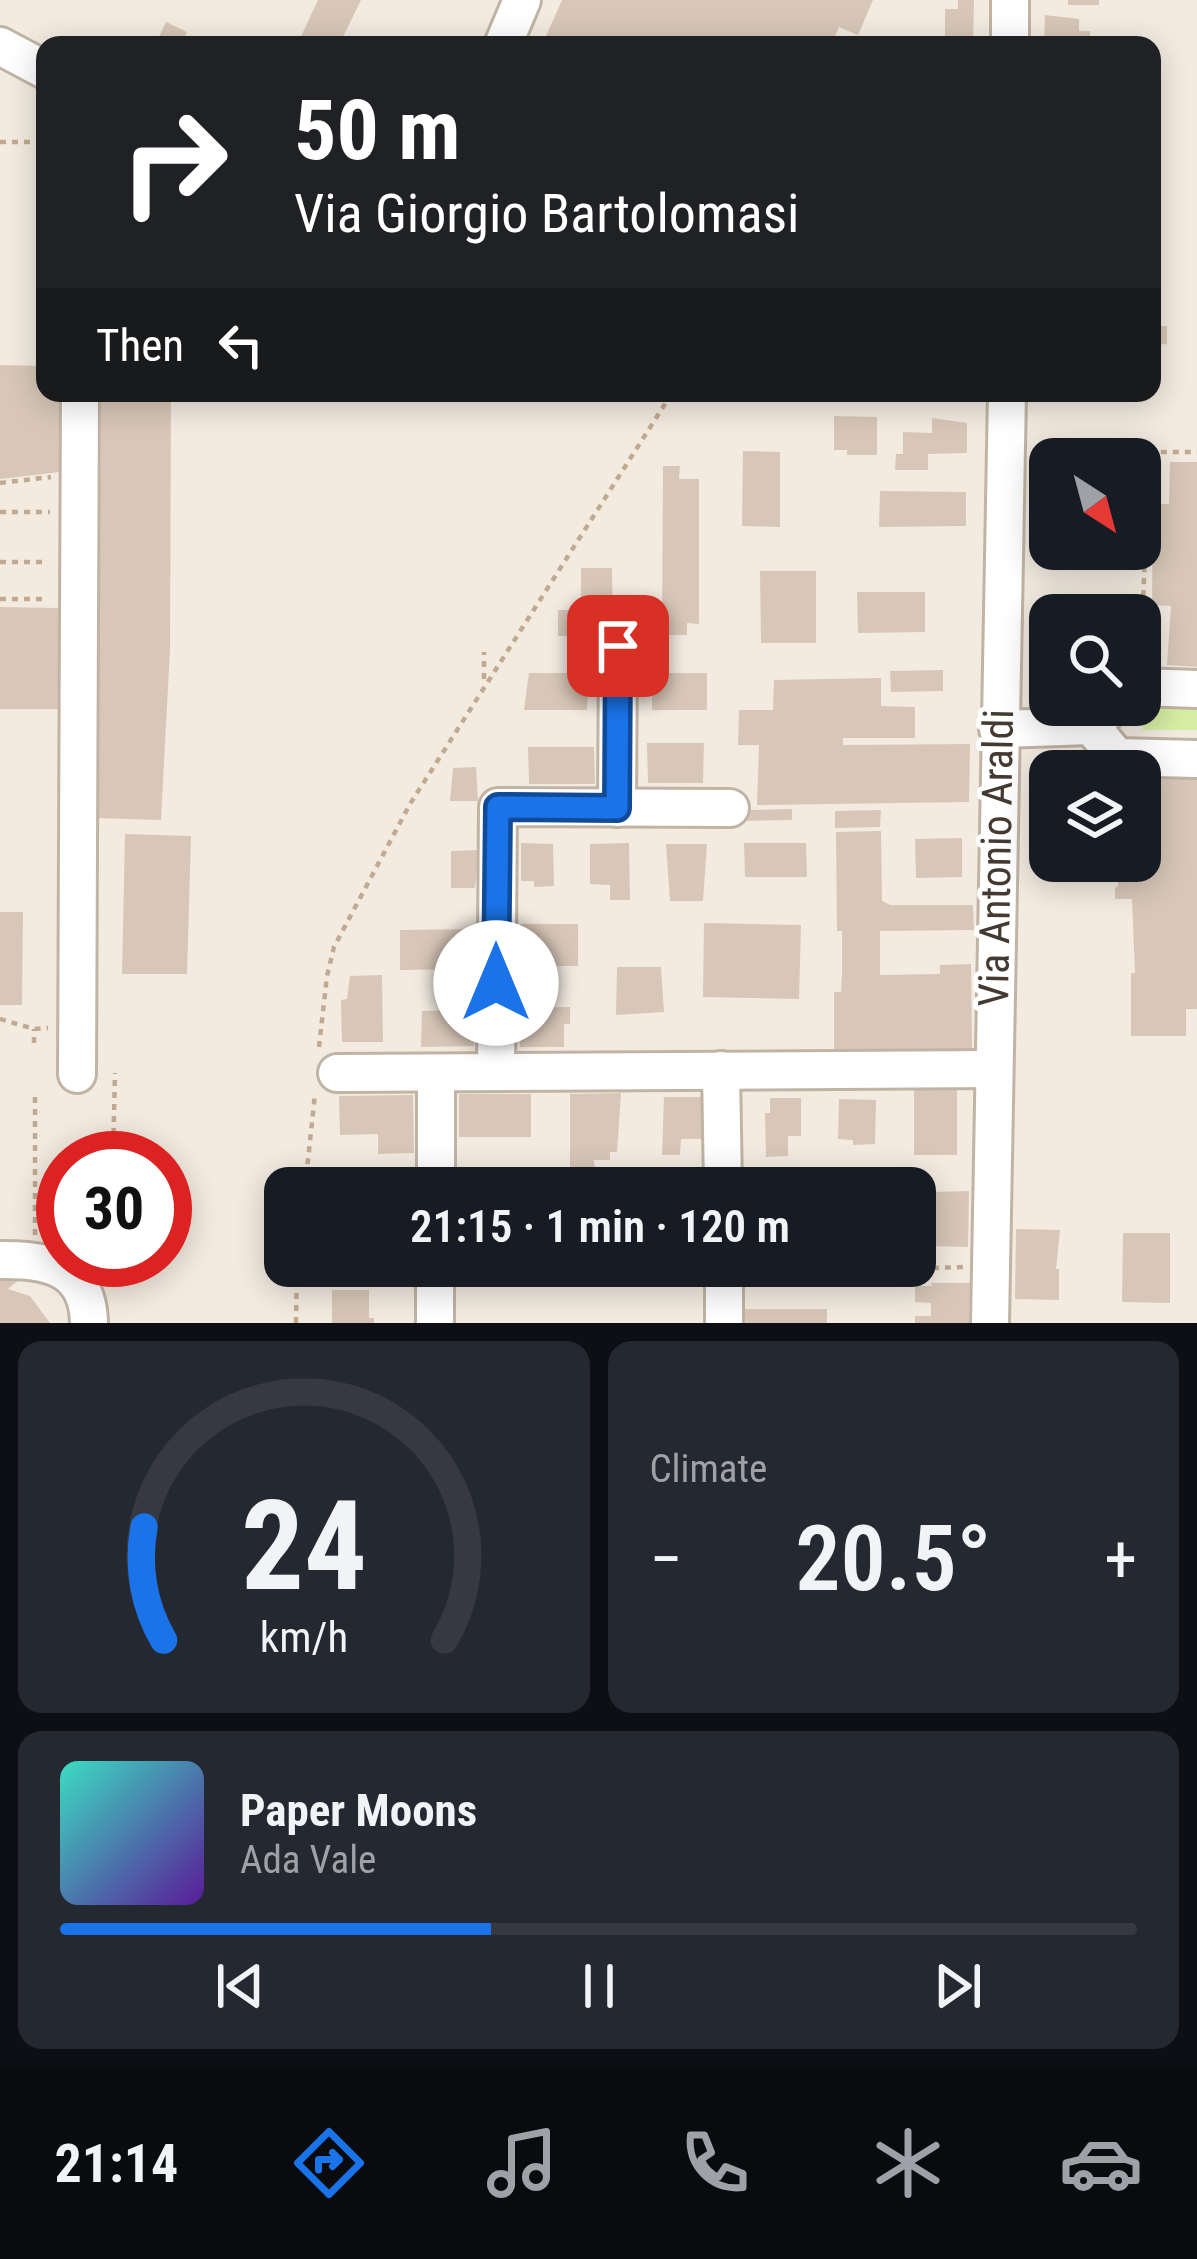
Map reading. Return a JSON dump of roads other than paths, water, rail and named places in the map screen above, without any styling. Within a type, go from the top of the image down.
[{"type":"street","points":[[507,36],[522,0]]},
{"type":"street","points":[[1010,0],[1010,36]]},
{"type":"street","points":[[0,46],[36,65]]},
{"type":"street","points":[[77,1074],[80,402]]},
{"type":"street","name":"Via Antonio Araldi","points":[[990,1323],[1007,402]]},
{"type":"street","points":[[617,808],[618,646]]},
{"type":"street","points":[[1161,687],[1197,688]]},
{"type":"street","points":[[998,729],[1029,725]]},
{"type":"street","points":[[1106,726],[1117,758],[1197,759]]},
{"type":"street","points":[[496,1072],[498,807],[730,808]]},
{"type":"street","points":[[324,1072],[993,1069]]},
{"type":"street","points":[[721,1070],[723,1167]]},
{"type":"street","points":[[436,1072],[436,1167]]},
{"type":"street","points":[[0,1259],[32,1259],[68,1274],[87,1298],[88,1323]]},
{"type":"street","points":[[0,1275],[27,1278],[57,1290],[88,1323]]},
{"type":"street","points":[[435,1287],[435,1323]]},
{"type":"street","points":[[724,1287],[724,1323]]},
{"type":"street","points":[[990,1323],[1004,1323]]}]
